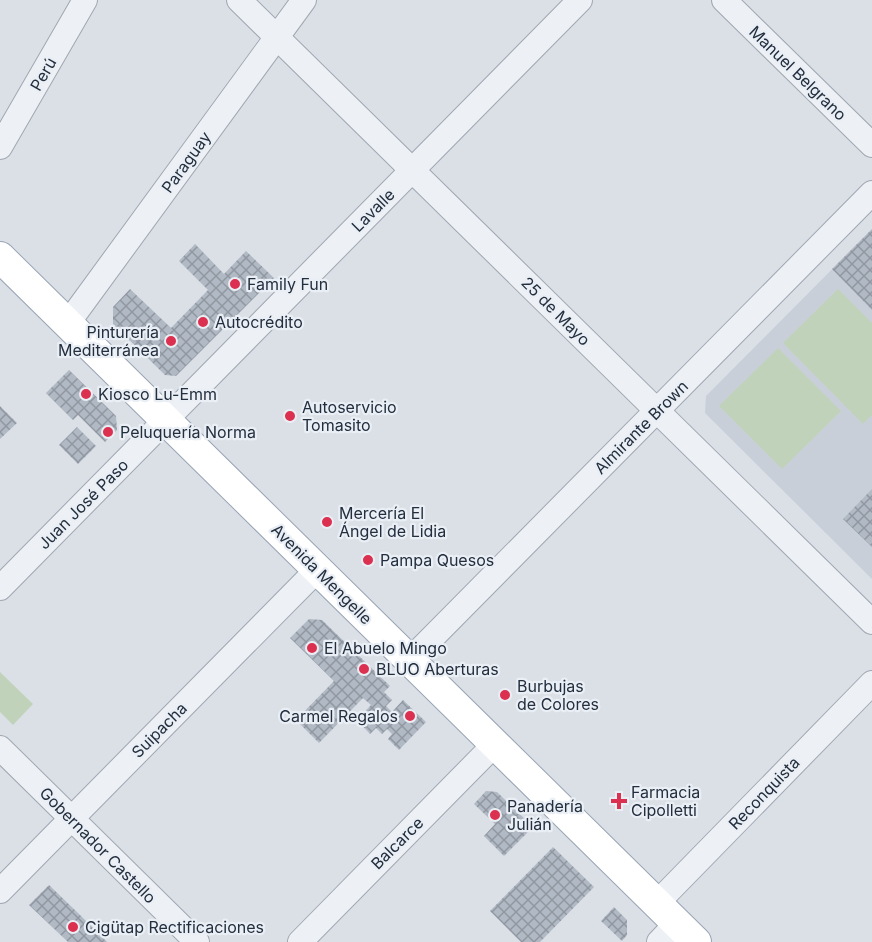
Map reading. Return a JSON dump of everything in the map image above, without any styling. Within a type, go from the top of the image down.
[{"type":"main road","name":"Avenida Mengelle","points":[[0,257],[495,744],[672,928]]},
{"type":"street","name":"Perú","points":[[0,147],[85,0]]},
{"type":"street","name":"25 de Mayo","points":[[239,0],[872,622]]},
{"type":"street","name":"Paraguay","points":[[68,323],[304,0]]},
{"type":"street","name":"Lavalle","points":[[166,420],[580,0]]},
{"type":"street","name":"Manuel Belgrano","points":[[724,0],[872,145]]},
{"type":"street","name":"Almirante Brown","points":[[410,660],[872,193]]},
{"type":"street","name":"Juan José Paso","points":[[0,588],[166,420]]},
{"type":"street","name":"Suipacha","points":[[0,891],[318,569]]},
{"type":"street","name":"Reconquista","points":[[672,928],[872,683]]},
{"type":"street","name":"Balcarce","points":[[300,942],[495,744]]},
{"type":"street","name":"Gobernador Castello","points":[[0,748],[197,942]]},
{"type":"shaded area","points":[[872,229],[872,579],[705,413],[706,396]]},
{"type":"green space","points":[[838,289],[872,323],[872,415],[863,424],[783,343]]},
{"type":"green space","points":[[778,348],[841,411],[782,469],[719,406]]},
{"type":"green space","points":[[0,672],[33,704],[13,725],[0,712]]},
{"type":"building","points":[[872,229],[872,310],[832,269]]},
{"type":"building","points":[[195,244],[224,274],[246,251],[274,278],[176,376],[165,375],[113,324],[113,307],[130,289],[171,328],[208,290],[179,261]]},
{"type":"building","points":[[69,370],[116,416],[117,430],[105,442],[78,415],[73,420],[46,393]]},
{"type":"building","points":[[0,406],[17,423],[0,439]]},
{"type":"building","points":[[77,427],[96,446],[78,464],[59,445]]},
{"type":"building","points":[[872,489],[872,547],[843,519]]},
{"type":"building","points":[[309,619],[322,620],[390,686],[384,692],[392,700],[386,706],[392,712],[403,700],[426,722],[399,750],[388,739],[392,734],[387,729],[382,734],[376,728],[370,734],[357,720],[371,705],[363,698],[319,743],[296,720],[334,681],[290,638]]},
{"type":"building","points":[[486,791],[497,792],[533,827],[504,856],[484,836],[495,824],[474,804]]},
{"type":"building","points":[[553,847],[594,887],[540,942],[521,942],[490,911]]},
{"type":"building","name":"Cigütap Rectificaciones","points":[[49,885],[107,942],[68,942],[29,905]]},
{"type":"building","points":[[614,907],[627,920],[627,935],[622,941],[601,921]]},
{"type":"place","name":"Family Fun","points":[[235,284]]},
{"type":"place","name":"Autocrédito","points":[[203,322]]},
{"type":"place","name":"Pinturería Mediterránea","points":[[171,341]]},
{"type":"place","name":"Kiosco Lu-Emm","points":[[86,394]]},
{"type":"place","name":"Autoservicio Tomasito","points":[[290,416]]},
{"type":"place","name":"Peluquería Norma","points":[[108,432]]},
{"type":"place","name":"Mercería El Ángel de Lidia","points":[[327,522]]},
{"type":"place","name":"Pampa Quesos","points":[[368,560]]},
{"type":"place","name":"El Abuelo Mingo","points":[[312,648]]},
{"type":"place","name":"BLUO Aberturas","points":[[364,669]]},
{"type":"place","name":"Burbujas de Colores","points":[[505,695]]},
{"type":"place","name":"Carmel Regalos","points":[[410,716]]},
{"type":"place","name":"Farmacia Cipolletti","points":[[619,801]]},
{"type":"place","name":"Panadería Julián","points":[[495,815]]},
{"type":"place","name":"Cigütap Rectificaciones","points":[[73,927]]}]
